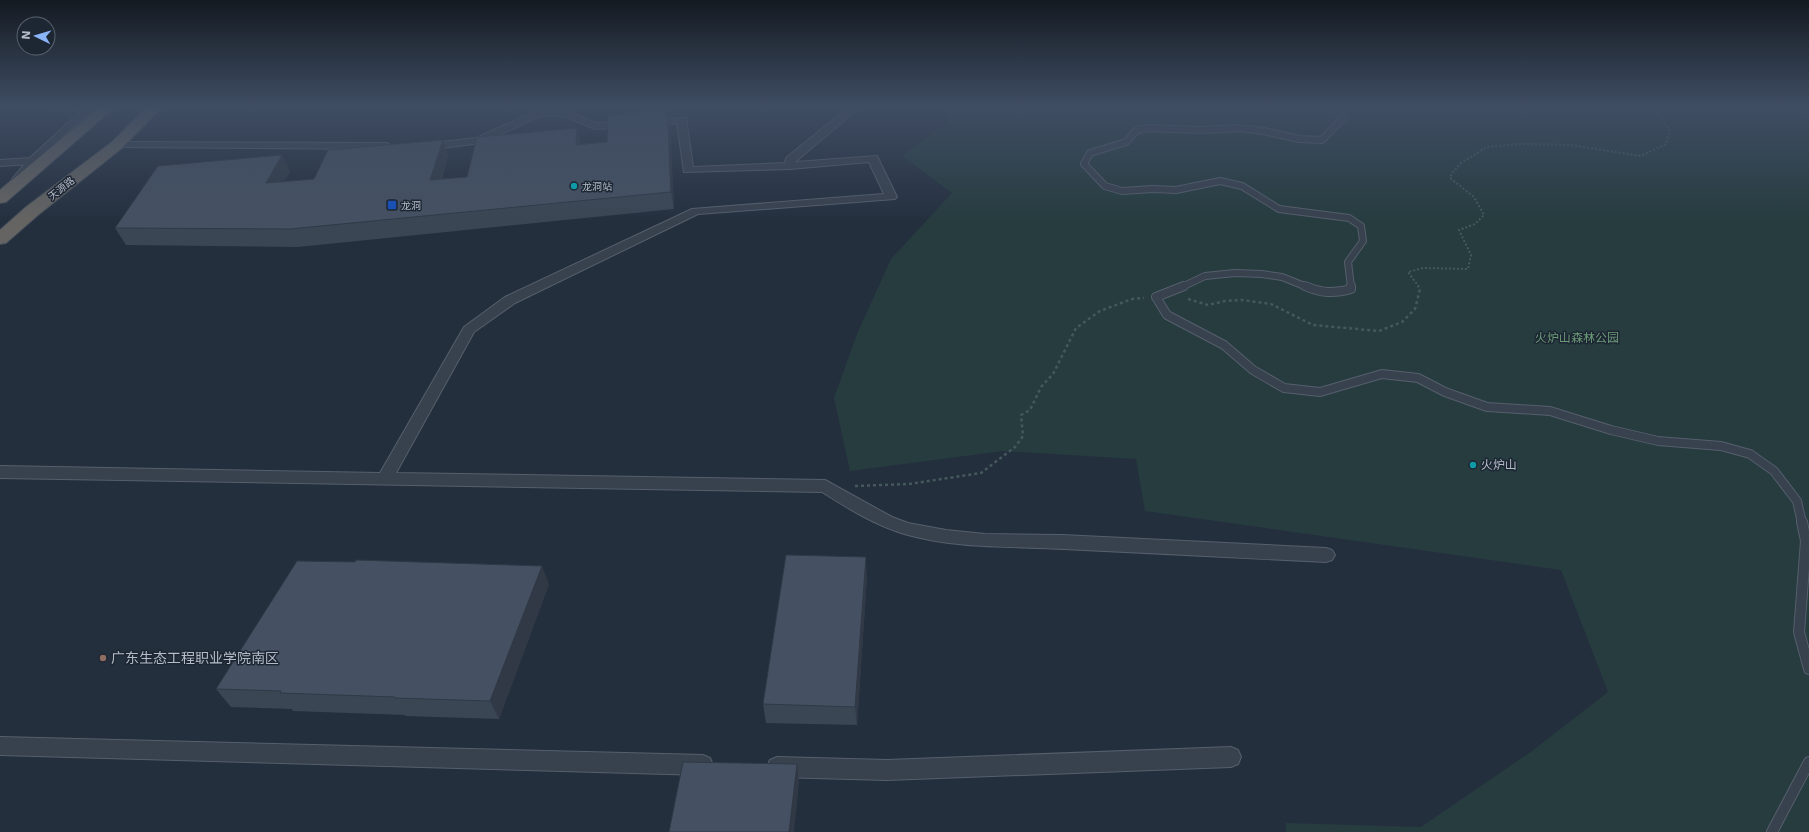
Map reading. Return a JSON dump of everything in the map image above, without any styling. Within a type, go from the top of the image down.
[{"type":"highway","points":[[0,198],[63,145]]},
{"type":"highway","name":"天源路","points":[[0,239],[32,211],[117,145]]},
{"type":"street","points":[[117,145],[394,146]]},
{"type":"street","points":[[418,147],[440,145]]},
{"type":"street","points":[[385,478],[469,330],[510,300],[696,211],[891,197],[873,158],[790,166],[688,170],[685,145]]},
{"type":"street","points":[[790,166],[790,160],[809,145]]},
{"type":"street","points":[[0,472],[825,486],[879,519],[907,529],[941,536],[994,542],[1044,542],[1326,555]]},
{"type":"street","points":[[0,746],[719,765]]},
{"type":"street","points":[[759,766],[887,770],[1231,757]]},
{"type":"lane","points":[[0,198],[31,161],[49,145]]},
{"type":"lane","points":[[0,163],[31,161],[58,145]]},
{"type":"lane","points":[[1117,145],[1090,153],[1084,164],[1105,186],[1122,191],[1153,189],[1176,190],[1220,181],[1242,186],[1279,209],[1349,218],[1361,226],[1363,241],[1348,262],[1351,288],[1337,293],[1317,291],[1282,277],[1262,274],[1235,273],[1205,276],[1156,297],[1167,315],[1224,344],[1253,370],[1284,388],[1320,392],[1382,374],[1418,378],[1445,392],[1486,407],[1550,411],[1611,430],[1658,441],[1721,446],[1750,454],[1774,471],[1797,501],[1806,541],[1798,632],[1809,669]]},
{"type":"lane","points":[[1772,832],[1809,762]]},
{"type":"path","points":[[1186,298],[1208,305],[1225,301],[1242,300],[1271,304],[1313,325],[1379,331],[1402,322],[1415,309],[1420,289],[1408,272],[1423,268],[1468,270],[1471,255],[1460,230],[1475,224],[1484,215],[1474,197],[1450,178],[1461,163],[1487,147],[1510,145]]},
{"type":"path","points":[[1562,145],[1641,156],[1664,145]]},
{"type":"path","points":[[825,486],[909,484],[981,473],[1015,447],[1023,436],[1021,415],[1030,410],[1041,387],[1053,374],[1076,328],[1100,311],[1132,299],[1156,297]]},
{"type":"green space","name":"火炉山森林公园","points":[[917,145],[1809,145],[1809,832],[1286,832],[1286,823],[1421,827],[1532,751],[1608,692],[1561,570],[1145,511],[1136,459],[1003,451],[850,471],[834,398],[857,334],[891,259],[952,193],[902,156]]},
{"type":"building","name":"龙洞站","points":[[387,145],[441,145],[430,180],[467,177],[475,145],[669,145],[671,192],[290,229],[115,228],[158,166],[282,155],[266,183],[314,179],[328,150]]},
{"type":"building","points":[[786,555],[866,557],[855,707],[763,704]]},
{"type":"building","points":[[356,560],[542,566],[490,701],[216,689],[297,561],[355,562]]},
{"type":"building","points":[[683,762],[797,764],[789,832],[669,832]]},
{"type":"place","name":"龙洞站","points":[[574,186]]},
{"type":"place","name":"龙洞","points":[[392,205]]},
{"type":"place","name":"火炉山","points":[[1473,465]]},
{"type":"place","name":"广东生态工程职业学院南区","points":[[103,658]]}]
